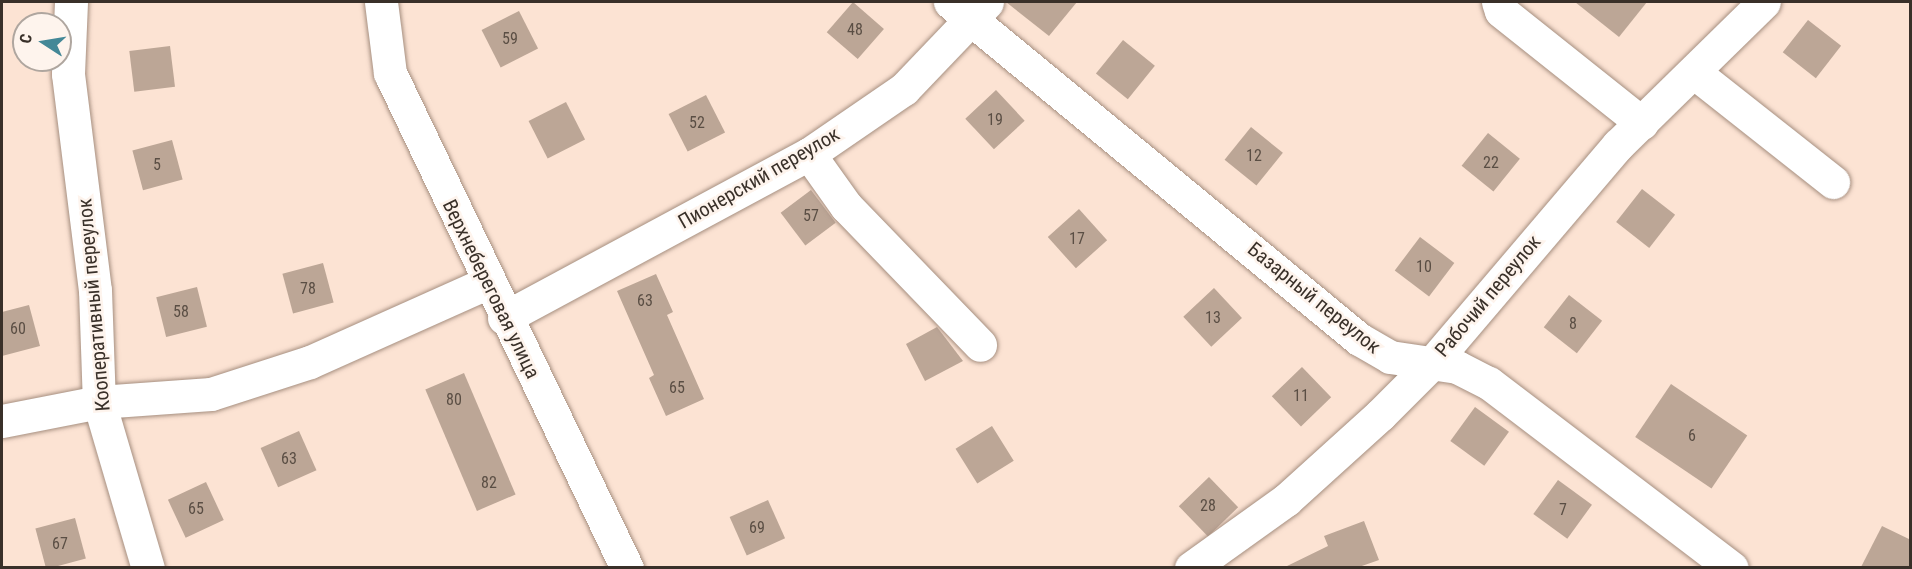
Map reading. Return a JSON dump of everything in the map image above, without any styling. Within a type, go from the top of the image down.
[{"type":"street","name":"Кооперативный переулок","points":[[71,2],[68,74],[95,290],[99,402],[148,567]]},
{"type":"street","name":"Верхнебереговая улица","points":[[381,2],[390,73],[487,283],[627,567]]},
{"type":"street","points":[[1498,2],[1501,11],[1642,123]]},
{"type":"street","name":"Рабочий переулок","points":[[1191,567],[1286,500],[1434,361],[1642,123],[1695,74],[1764,2]]},
{"type":"street","name":"Пионерский переулок","points":[[504,318],[808,154],[904,88],[970,8]]},
{"type":"street","name":"Базарный переулок","points":[[970,8],[1359,339],[1390,357],[1434,361],[1489,383],[1732,567]]},
{"type":"street","points":[[1695,74],[1833,182]]},
{"type":"street","points":[[808,154],[846,206],[980,345]]},
{"type":"street","points":[[2,421],[99,402],[211,394],[261,380],[487,283]]},
{"type":"building","points":[[853,2],[884,29],[858,59],[827,32]]},
{"type":"building","points":[[1006,2],[1077,2],[1049,36]]},
{"type":"building","points":[[1575,2],[1647,2],[1619,37]]},
{"type":"building","points":[[519,11],[538,48],[501,67],[482,30]]},
{"type":"building","points":[[1808,20],[1841,46],[1816,78],[1783,52]]},
{"type":"building","points":[[1123,40],[1155,66],[1128,99],[1096,73]]},
{"type":"building","points":[[170,46],[175,87],[134,92],[129,51]]},
{"type":"building","points":[[996,90],[1025,121],[994,149],[965,119]]},
{"type":"building","points":[[706,95],[725,132],[688,151],[669,114]]},
{"type":"building","points":[[566,102],[585,139],[548,158],[529,121]]},
{"type":"building","points":[[1251,127],[1283,153],[1256,185],[1225,160]]},
{"type":"building","points":[[1488,133],[1520,159],[1493,191],[1462,166]]},
{"type":"building","points":[[172,140],[183,180],[143,190],[132,151]]},
{"type":"building","points":[[1642,189],[1675,215],[1649,248],[1616,222]]},
{"type":"building","points":[[811,190],[836,223],[805,246],[781,213]]},
{"type":"building","points":[[1079,209],[1107,240],[1076,268],[1048,237]]},
{"type":"building","points":[[1420,237],[1454,263],[1429,296],[1395,271]]},
{"type":"building","points":[[323,263],[334,303],[293,313],[282,274]]},
{"type":"building","points":[[656,274],[673,312],[667,315],[704,399],[666,416],[649,378],[654,375],[617,291]]},
{"type":"building","points":[[197,287],[207,327],[166,337],[156,297]]},
{"type":"building","points":[[1214,288],[1242,318],[1211,347],[1183,317]]},
{"type":"building","points":[[1569,295],[1602,321],[1577,353],[1544,327]]},
{"type":"building","points":[[29,305],[40,346],[2,356],[2,312]]},
{"type":"building","points":[[937,327],[963,361],[925,381],[906,344]]},
{"type":"building","points":[[1302,367],[1331,397],[1301,426],[1272,396]]},
{"type":"building","points":[[464,373],[516,495],[477,511],[425,389]]},
{"type":"building","points":[[1671,384],[1747,435],[1711,489],[1635,437]]},
{"type":"building","points":[[1475,407],[1509,432],[1484,466],[1450,441]]},
{"type":"building","points":[[992,426],[1014,461],[977,484],[956,449]]},
{"type":"building","points":[[299,431],[316,470],[278,487],[261,448]]},
{"type":"building","points":[[1209,477],[1238,507],[1208,536],[1179,506]]},
{"type":"building","points":[[1558,480],[1592,505],[1567,539],[1533,514]]},
{"type":"building","points":[[206,482],[224,520],[186,538],[168,500]]},
{"type":"building","points":[[768,500],[785,538],[747,555],[730,517]]},
{"type":"building","points":[[75,518],[86,559],[46,568],[35,529]]},
{"type":"building","points":[[1364,521],[1379,560],[1359,567],[1285,567],[1328,546],[1324,536]]},
{"type":"building","points":[[1882,526],[1911,540],[1911,567],[1861,567]]}]
